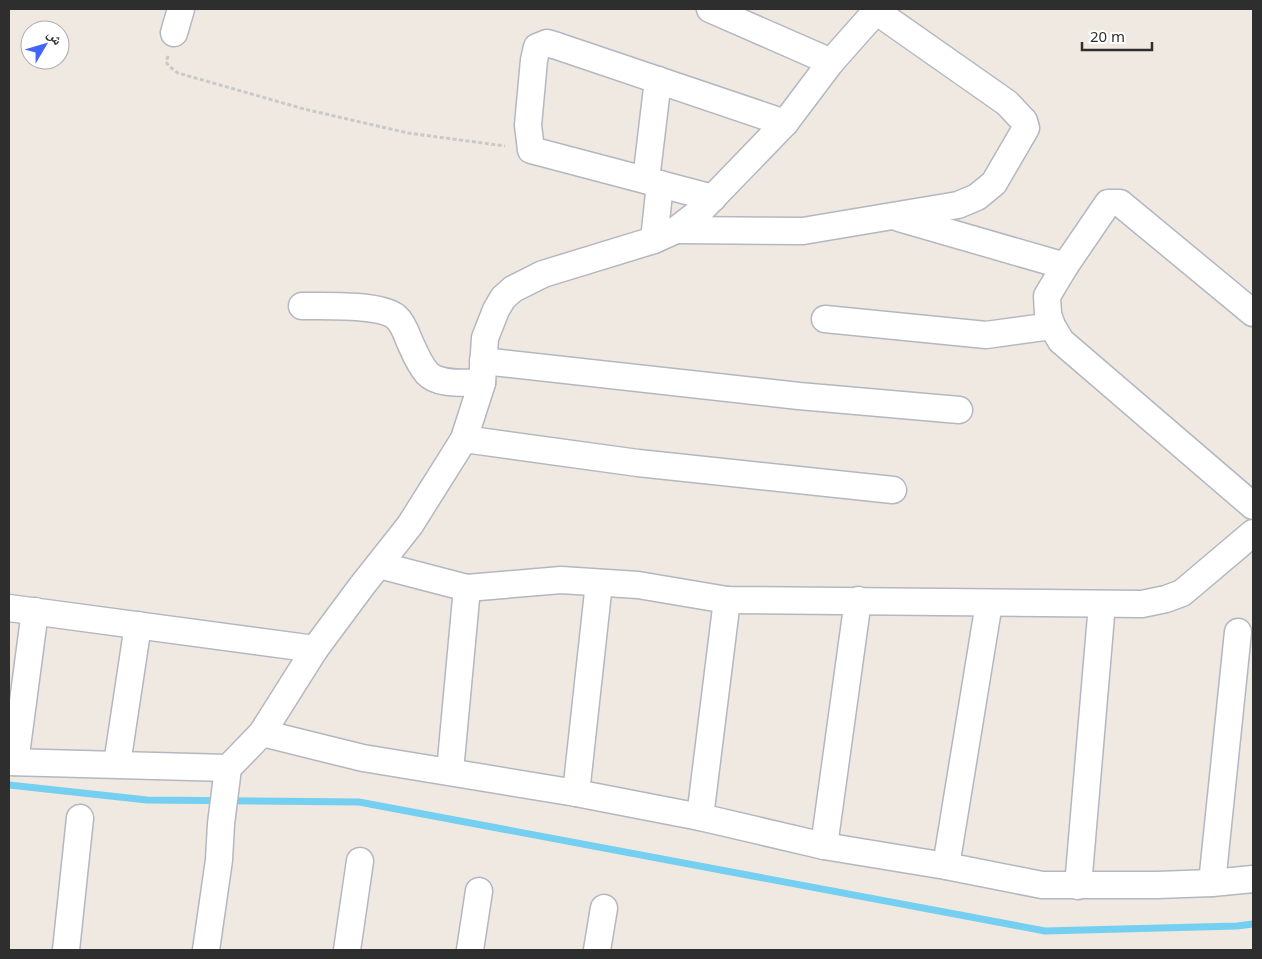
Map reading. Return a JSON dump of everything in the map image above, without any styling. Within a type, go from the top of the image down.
[{"type":"street","points":[[710,9],[832,62]]},
{"type":"street","points":[[206,950],[219,860],[227,775],[262,733],[315,649],[410,526],[464,439],[483,372],[485,338],[503,298],[513,289],[543,274],[665,235],[698,213],[785,123],[832,62],[876,10],[1007,103],[1024,121],[1026,128],[994,183],[977,197],[958,206],[803,231],[665,235]]},
{"type":"street","points":[[713,198],[531,150],[528,125],[537,47],[547,43],[785,123]]},
{"type":"street","points":[[658,80],[653,182],[665,235]]},
{"type":"street","points":[[1253,314],[1120,203],[1108,203],[1064,266],[1047,296],[1048,314],[1061,342],[1253,506]]},
{"type":"street","points":[[893,216],[1064,266]]},
{"type":"street","points":[[302,306],[358,307],[386,311],[396,317],[403,326],[428,375],[443,381],[483,372],[959,410]]},
{"type":"street","points":[[825,319],[986,335],[1052,326]]},
{"type":"street","points":[[464,439],[638,463],[893,490]]},
{"type":"street","points":[[379,565],[467,588],[561,580],[638,585],[727,600],[1142,604],[1166,599],[1182,593],[1253,533]]},
{"type":"street","points":[[576,793],[599,583]]},
{"type":"street","points":[[450,771],[467,588]]},
{"type":"street","points":[[700,817],[727,600]]},
{"type":"street","points":[[824,846],[858,600]]},
{"type":"street","points":[[946,866],[988,603]]},
{"type":"street","points":[[1078,886],[1102,604]]},
{"type":"street","points":[[9,608],[315,649]]},
{"type":"street","points":[[35,611],[12,762],[117,764],[227,775]]},
{"type":"street","points":[[117,764],[138,625]]},
{"type":"street","points":[[1212,883],[1238,632]]},
{"type":"street","points":[[262,733],[363,758],[576,793],[700,817],[824,846],[946,866],[1042,885],[1212,883],[1253,879]]},
{"type":"street","points":[[66,950],[80,818]]},
{"type":"street","points":[[347,950],[360,861]]},
{"type":"street","points":[[470,950],[479,891]]},
{"type":"street","points":[[597,950],[604,908]]},
{"type":"path","points":[[177,21],[166,62],[178,73],[304,109],[408,133],[531,150]]},
{"type":"waterway","points":[[9,785],[147,800],[359,802],[1045,931],[1253,924]]}]
